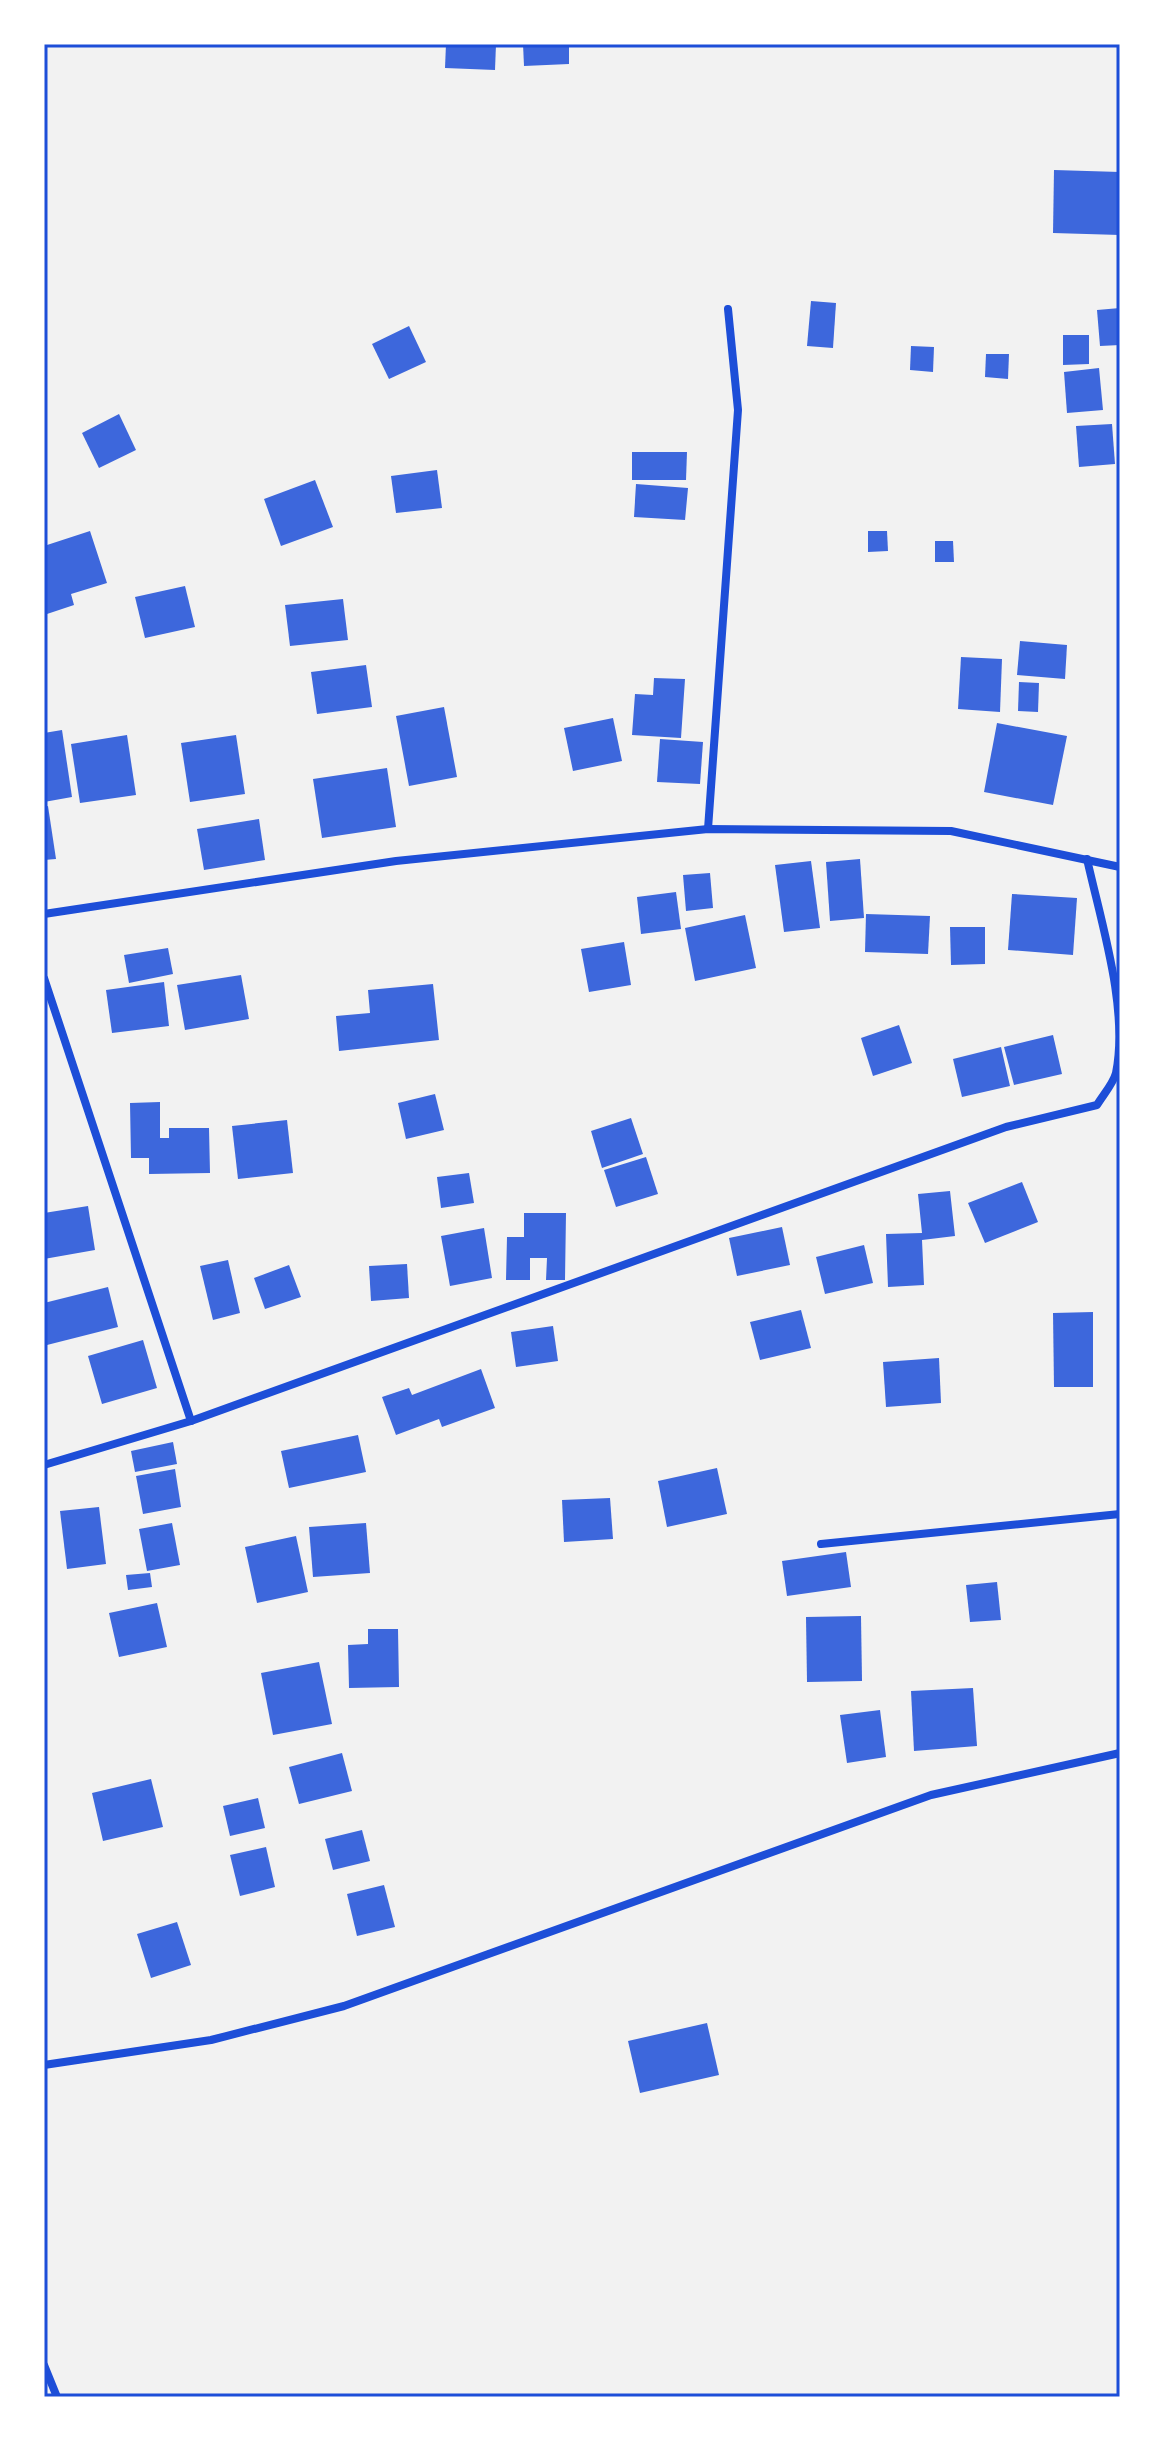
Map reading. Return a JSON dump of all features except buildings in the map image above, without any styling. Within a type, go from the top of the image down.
[{"type":"street","points":[[708,829],[738,410],[728,309]]},
{"type":"street","points":[[44,914],[396,861],[708,829],[951,831],[1120,867]]},
{"type":"street","points":[[44,1465],[191,1421],[1006,1127],[1097,1105],[1115,1076],[1119,1033],[1113,978],[1087,859]]},
{"type":"street","points":[[44,978],[191,1421]]},
{"type":"street","points":[[821,1544],[1120,1514]]},
{"type":"street","points":[[44,2065],[211,2040],[344,2006],[931,1795],[1120,1753]]},
{"type":"street","points":[[44,2365],[57,2397]]}]
